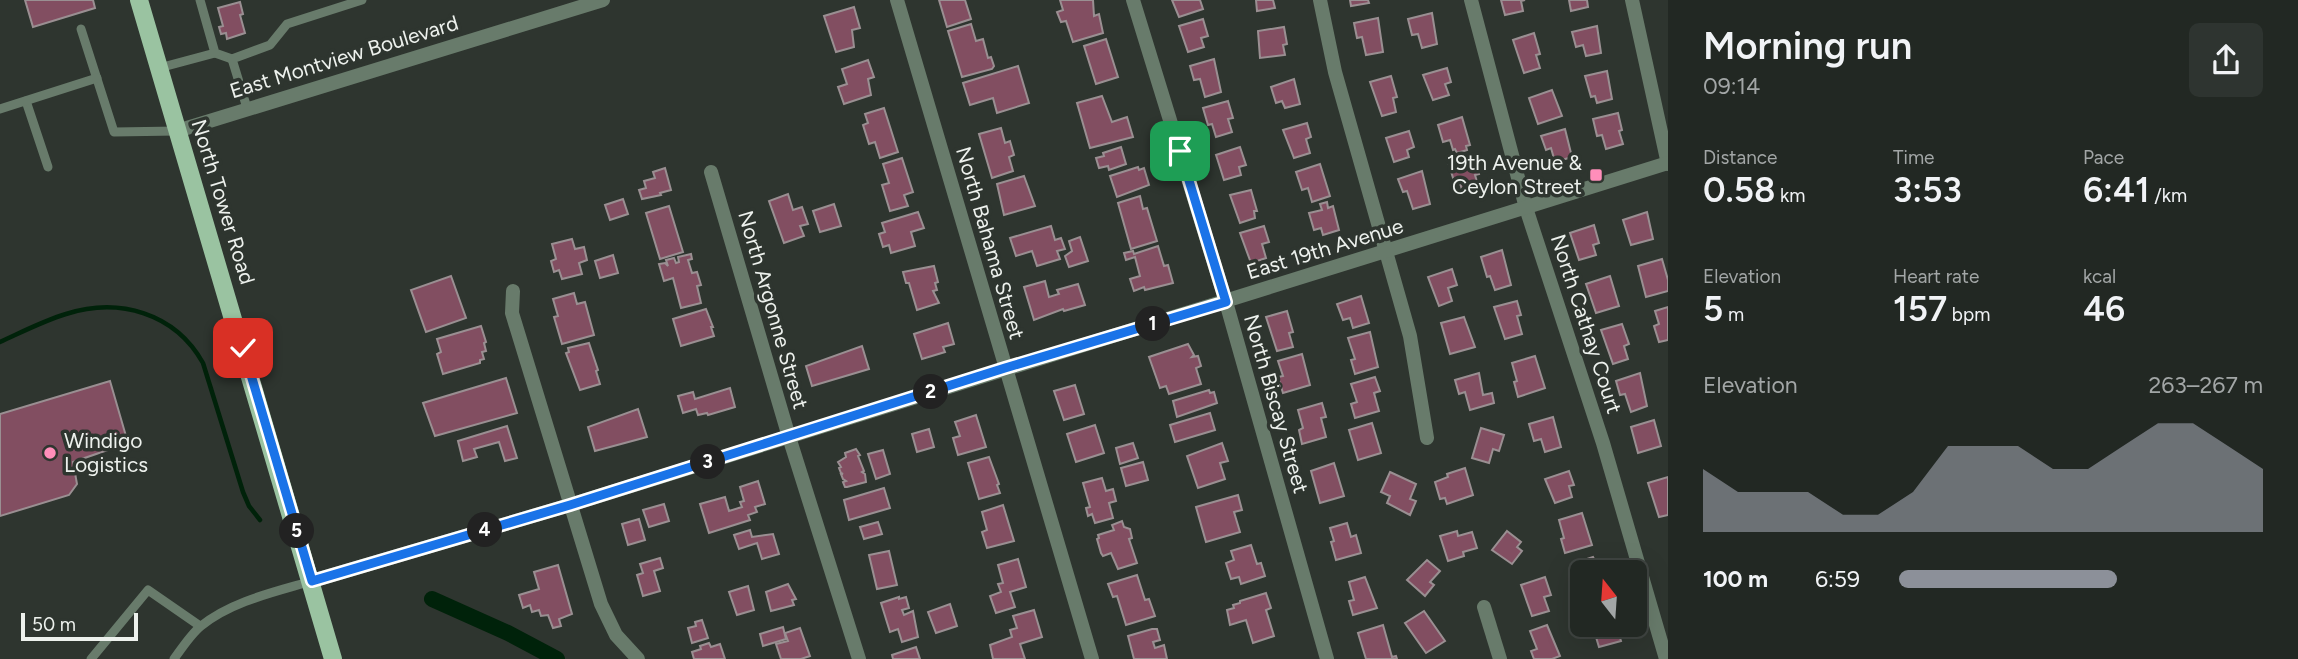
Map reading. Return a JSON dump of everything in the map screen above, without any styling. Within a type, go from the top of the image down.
[{"type":"main road","name":"North Tower Road","points":[[139,0],[333,659]]},
{"type":"street","name":"East Montview Boulevard","points":[[177,131],[603,0]]},
{"type":"street","name":"North Bahama Street","points":[[897,0],[1092,659]]},
{"type":"street","name":"North Biscay Street","points":[[1133,0],[1226,302],[1327,659]]},
{"type":"street","points":[[1320,0],[1335,72],[1410,336],[1427,438]]},
{"type":"street","name":"North Cathay Court","points":[[1471,0],[1527,208],[1602,443],[1666,659]]},
{"type":"street","points":[[1632,0],[1668,163]]},
{"type":"street","name":"East 19th Avenue","points":[[312,581],[570,505],[1668,163]]},
{"type":"street","name":"North Argonne Street","points":[[711,172],[789,437],[859,659]]},
{"type":"street","points":[[513,291],[512,313],[608,622],[638,659]]},
{"type":"street","points":[[1484,607],[1500,659]]},
{"type":"lane","points":[[200,0],[215,53]]},
{"type":"lane","points":[[159,68],[215,53],[232,59],[270,45],[287,24],[362,0]]},
{"type":"lane","points":[[81,29],[114,132],[177,131]]},
{"type":"lane","points":[[232,59],[247,108]]},
{"type":"lane","points":[[0,109],[97,78]]},
{"type":"lane","points":[[26,101],[48,167]]},
{"type":"lane","points":[[174,659],[200,626],[222,613],[256,597],[312,581]]},
{"type":"lane","points":[[90,659],[148,590],[200,626]]},
{"type":"building","points":[[25,0],[93,0],[95,8],[33,27]]},
{"type":"building","points":[[939,0],[965,0],[971,19],[947,27]]},
{"type":"building","points":[[1060,0],[1093,0],[1094,16],[1099,14],[1103,33],[1073,42],[1066,21],[1061,22],[1057,12],[1063,10]]},
{"type":"building","points":[[1172,0],[1200,0],[1203,9],[1179,17]]},
{"type":"building","points":[[1256,0],[1273,0],[1275,8],[1257,11]]},
{"type":"building","points":[[1350,0],[1368,0],[1369,3],[1351,6]]},
{"type":"building","points":[[1501,0],[1525,0],[1521,1],[1523,11],[1505,15]]},
{"type":"building","points":[[1569,0],[1587,0],[1588,7],[1571,11]]},
{"type":"building","points":[[240,2],[245,33],[227,39],[226,33],[221,34],[219,27],[223,26],[218,8]]},
{"type":"building","points":[[854,7],[860,28],[852,30],[854,47],[836,52],[824,16]]},
{"type":"building","points":[[1432,13],[1437,44],[1422,48],[1418,34],[1412,35],[1408,19]]},
{"type":"building","points":[[1378,18],[1383,52],[1366,55],[1362,37],[1357,38],[1354,23]]},
{"type":"building","points":[[1203,19],[1208,36],[1201,38],[1204,47],[1188,52],[1179,26]]},
{"type":"building","points":[[971,24],[976,41],[983,39],[988,58],[991,57],[994,66],[992,69],[962,77],[948,31]]},
{"type":"building","points":[[1597,26],[1601,53],[1586,56],[1583,45],[1576,47],[1572,32]]},
{"type":"building","points":[[1284,27],[1287,44],[1283,45],[1285,55],[1260,58],[1258,31]]},
{"type":"building","points":[[1534,33],[1540,54],[1536,55],[1540,68],[1524,73],[1513,40]]},
{"type":"building","points":[[1106,39],[1118,77],[1096,84],[1084,46]]},
{"type":"building","points":[[1214,59],[1221,92],[1205,97],[1200,79],[1194,80],[1190,66]]},
{"type":"building","points":[[868,60],[874,77],[868,79],[871,95],[844,104],[838,87],[847,84],[842,69]]},
{"type":"building","points":[[1018,66],[1029,103],[997,113],[993,98],[970,105],[963,83]]},
{"type":"building","points":[[1447,68],[1451,82],[1445,84],[1449,95],[1433,100],[1423,75]]},
{"type":"building","points":[[1607,71],[1612,99],[1597,103],[1595,96],[1591,97],[1585,76]]},
{"type":"building","points":[[1391,76],[1397,97],[1393,98],[1396,112],[1382,116],[1370,82]]},
{"type":"building","points":[[1294,79],[1300,104],[1285,108],[1282,101],[1276,103],[1271,87]]},
{"type":"building","points":[[1552,90],[1562,116],[1538,124],[1529,98]]},
{"type":"building","points":[[1102,96],[1112,122],[1127,117],[1133,137],[1090,148],[1077,103]]},
{"type":"building","points":[[1228,101],[1233,118],[1228,119],[1232,132],[1216,137],[1212,124],[1208,125],[1203,108]]},
{"type":"building","points":[[884,108],[898,152],[880,158],[875,142],[869,144],[863,125],[868,123],[865,114]]},
{"type":"building","points":[[1618,113],[1623,144],[1606,149],[1602,135],[1597,136],[1593,119]]},
{"type":"building","points":[[1462,117],[1470,145],[1466,146],[1467,150],[1457,153],[1450,140],[1443,142],[1438,125]]},
{"type":"building","points":[[1307,123],[1311,137],[1306,139],[1310,153],[1294,158],[1283,130]]},
{"type":"building","points":[[1001,128],[1005,143],[1010,141],[1014,155],[1009,157],[1013,171],[992,178],[979,134]]},
{"type":"building","points":[[1565,129],[1572,157],[1555,162],[1551,148],[1546,150],[1541,136]]},
{"type":"building","points":[[1409,131],[1414,147],[1407,150],[1409,157],[1394,162],[1386,138]]},
{"type":"building","points":[[1121,147],[1126,164],[1109,170],[1108,166],[1099,168],[1096,158]]},
{"type":"building","points":[[1240,147],[1246,165],[1239,167],[1241,175],[1224,180],[1216,155]]},
{"type":"building","points":[[1474,157],[1479,174],[1475,175],[1479,188],[1463,193],[1459,180],[1454,181],[1449,165]]},
{"type":"building","points":[[902,158],[913,192],[904,195],[908,206],[890,211],[882,185],[889,183],[883,164]]},
{"type":"building","points":[[1320,164],[1330,196],[1312,202],[1308,188],[1302,190],[1296,172]]},
{"type":"building","points":[[1138,167],[1139,170],[1144,168],[1149,185],[1117,197],[1110,176]]},
{"type":"building","points":[[665,168],[671,190],[642,199],[639,190],[646,188],[644,181],[655,178],[653,172]]},
{"type":"building","points":[[1422,171],[1430,204],[1413,209],[1407,191],[1403,192],[1398,179]]},
{"type":"building","points":[[1024,176],[1035,206],[1004,215],[997,184]]},
{"type":"building","points":[[1251,190],[1257,211],[1254,211],[1255,218],[1240,223],[1230,195]]},
{"type":"building","points":[[788,194],[793,210],[802,207],[808,224],[800,226],[804,236],[784,243],[769,201]]},
{"type":"building","points":[[1140,196],[1143,209],[1147,208],[1157,241],[1131,249],[1118,203]]},
{"type":"building","points":[[623,199],[628,214],[610,220],[605,205]]},
{"type":"building","points":[[1327,202],[1328,208],[1333,206],[1339,230],[1323,235],[1321,228],[1314,230],[1309,213],[1322,210],[1320,204]]},
{"type":"building","points":[[834,204],[841,226],[820,232],[813,211]]},
{"type":"building","points":[[669,206],[683,252],[660,259],[646,213]]},
{"type":"building","points":[[918,212],[924,228],[911,232],[915,246],[891,253],[889,245],[883,247],[879,234],[885,232],[882,223]]},
{"type":"building","points":[[1647,212],[1653,239],[1631,245],[1623,220]]},
{"type":"building","points":[[1594,225],[1599,243],[1593,245],[1596,255],[1579,260],[1570,233]]},
{"type":"building","points":[[1051,226],[1055,240],[1061,238],[1065,249],[1057,251],[1060,259],[1037,266],[1032,251],[1016,256],[1010,238]]},
{"type":"building","points":[[1264,226],[1269,242],[1262,244],[1266,258],[1251,263],[1240,233]]},
{"type":"building","points":[[1080,237],[1088,261],[1069,267],[1065,256],[1072,251],[1069,241]]},
{"type":"building","points":[[572,239],[575,249],[584,247],[587,260],[579,263],[582,274],[562,279],[559,270],[554,272],[551,261],[556,259],[552,244]]},
{"type":"building","points":[[1158,246],[1164,266],[1168,265],[1173,283],[1134,291],[1130,279],[1140,276],[1135,257],[1126,260],[1124,253],[1133,251],[1134,254]]},
{"type":"building","points":[[1502,250],[1511,285],[1495,290],[1490,276],[1487,277],[1481,257]]},
{"type":"building","points":[[691,254],[692,259],[688,260],[692,273],[697,272],[701,285],[697,286],[701,303],[681,308],[673,278],[664,281],[659,264],[665,263],[668,266],[666,260],[674,258],[676,263],[679,262],[678,257]]},
{"type":"building","points":[[613,255],[618,273],[600,278],[595,261]]},
{"type":"building","points":[[1662,259],[1668,291],[1646,297],[1638,266]]},
{"type":"building","points":[[934,266],[938,282],[935,283],[937,290],[933,291],[939,303],[917,310],[903,272]]},
{"type":"building","points":[[1452,269],[1457,285],[1448,288],[1452,301],[1439,306],[1428,277]]},
{"type":"building","points":[[451,276],[466,318],[426,332],[411,290]]},
{"type":"building","points":[[1610,276],[1619,306],[1596,313],[1586,284]]},
{"type":"building","points":[[1045,281],[1049,297],[1059,294],[1057,290],[1078,284],[1085,305],[1064,311],[1063,309],[1034,320],[1024,287]]},
{"type":"building","points":[[574,293],[577,304],[585,302],[594,335],[562,344],[554,317],[558,316],[553,299]]},
{"type":"building","points":[[1361,296],[1369,323],[1353,328],[1350,318],[1343,320],[1337,304]]},
{"type":"building","points":[[1517,301],[1521,315],[1517,316],[1522,334],[1505,339],[1494,307]]},
{"type":"building","points":[[1668,307],[1668,340],[1659,342],[1654,326],[1659,324],[1655,311]]},
{"type":"building","points":[[706,309],[714,336],[681,346],[673,319]]},
{"type":"building","points":[[1287,311],[1293,332],[1289,333],[1293,347],[1277,351],[1266,317]]},
{"type":"building","points":[[1464,317],[1475,347],[1450,354],[1441,323]]},
{"type":"building","points":[[948,323],[954,344],[943,347],[945,352],[922,359],[914,334]]},
{"type":"building","points":[[1622,324],[1629,344],[1624,346],[1628,359],[1613,364],[1601,330]]},
{"type":"building","points":[[481,326],[486,342],[486,351],[482,352],[484,359],[480,360],[480,363],[443,374],[437,354],[441,352],[437,339]]},
{"type":"building","points":[[1370,332],[1378,367],[1355,374],[1351,360],[1355,359],[1348,338]]},
{"type":"building","points":[[589,343],[600,384],[580,390],[566,353],[569,352],[568,348]]},
{"type":"building","points":[[1188,344],[1194,355],[1192,357],[1198,356],[1201,366],[1196,368],[1201,384],[1169,394],[1166,386],[1160,388],[1149,357]]},
{"type":"building","points":[[862,346],[869,369],[812,386],[806,366]]},
{"type":"building","points":[[1302,354],[1310,385],[1283,393],[1278,377],[1283,376],[1278,361]]},
{"type":"building","points":[[1535,356],[1545,388],[1518,397],[1512,363]]},
{"type":"building","points":[[1479,373],[1483,395],[1492,393],[1494,403],[1470,410],[1465,392],[1459,394],[1455,380]]},
{"type":"building","points":[[1640,373],[1647,406],[1631,412],[1625,394],[1620,395],[1616,381]]},
{"type":"building","points":[[1375,377],[1380,391],[1374,393],[1379,411],[1355,418],[1351,404],[1357,402],[1351,384]]},
{"type":"building","points":[[506,378],[517,413],[435,436],[423,403]]},
{"type":"building","name":"Windigo Logistics","points":[[110,381],[128,443],[73,462],[77,484],[69,495],[0,516],[0,414]]},
{"type":"building","points":[[1075,385],[1084,414],[1064,420],[1054,391]]},
{"type":"building","points":[[730,388],[735,407],[708,415],[698,415],[696,409],[683,413],[678,396],[693,392],[695,399]]},
{"type":"building","points":[[1209,390],[1210,393],[1214,392],[1217,403],[1177,417],[1173,401]]},
{"type":"building","points":[[1322,403],[1326,417],[1321,418],[1326,437],[1302,444],[1299,430],[1303,428],[1298,410]]},
{"type":"building","points":[[638,409],[647,437],[595,451],[588,427]]},
{"type":"building","points":[[1210,413],[1215,430],[1175,442],[1170,425]]},
{"type":"building","points":[[976,415],[986,447],[958,455],[953,438],[960,436],[955,422]]},
{"type":"building","points":[[1553,417],[1561,447],[1545,452],[1541,439],[1534,441],[1529,424]]},
{"type":"building","points":[[1654,420],[1661,446],[1638,453],[1631,427]]},
{"type":"building","points":[[1372,423],[1381,453],[1358,460],[1349,430]]},
{"type":"building","points":[[1095,425],[1104,453],[1076,462],[1067,434]]},
{"type":"building","points":[[507,426],[517,458],[505,461],[499,442],[474,449],[477,457],[463,461],[458,441]]},
{"type":"building","points":[[1481,428],[1504,435],[1499,451],[1493,449],[1489,463],[1472,458]]},
{"type":"building","points":[[929,429],[934,447],[917,452],[912,434]]},
{"type":"building","points":[[1133,443],[1138,458],[1120,464],[1116,448]]},
{"type":"building","points":[[1222,443],[1228,461],[1220,463],[1225,479],[1198,488],[1187,456]]},
{"type":"building","points":[[856,449],[866,482],[845,487],[843,482],[846,481],[838,462],[846,457],[845,453]]},
{"type":"building","points":[[883,450],[890,474],[876,479],[868,454]]},
{"type":"building","points":[[989,457],[1000,493],[979,499],[968,463]]},
{"type":"building","points":[[1143,462],[1148,480],[1126,486],[1121,468]]},
{"type":"building","points":[[1334,463],[1344,496],[1320,503],[1311,471]]},
{"type":"building","points":[[1465,468],[1473,495],[1447,504],[1445,498],[1440,499],[1435,482],[1448,477],[1447,474]]},
{"type":"building","points":[[1569,471],[1574,485],[1569,486],[1572,497],[1555,503],[1545,479]]},
{"type":"building","points":[[1390,472],[1416,484],[1410,499],[1416,501],[1410,515],[1387,503],[1390,496],[1381,492]]},
{"type":"building","points":[[1668,477],[1668,515],[1659,517],[1648,483]]},
{"type":"building","points":[[1102,478],[1106,491],[1113,489],[1116,501],[1109,503],[1113,518],[1095,523],[1092,514],[1088,516],[1086,508],[1090,507],[1083,483]]},
{"type":"building","points":[[758,481],[765,504],[755,507],[757,512],[748,515],[750,520],[709,533],[700,504],[725,497],[729,511],[742,507],[740,502],[744,501],[740,487]]},
{"type":"building","points":[[884,488],[890,508],[849,520],[844,500]]},
{"type":"building","points":[[1238,495],[1242,510],[1234,512],[1240,532],[1206,542],[1196,507]]},
{"type":"building","points":[[664,504],[669,521],[649,527],[643,510]]},
{"type":"building","points":[[1003,505],[1014,541],[987,548],[982,532],[987,530],[982,512]]},
{"type":"building","points":[[1582,513],[1592,545],[1565,553],[1559,520]]},
{"type":"building","points":[[639,519],[645,540],[628,545],[622,524]]},
{"type":"building","points":[[1122,521],[1124,527],[1130,529],[1132,538],[1129,539],[1137,563],[1118,569],[1111,553],[1103,556],[1097,539],[1098,535],[1114,530],[1112,525]]},
{"type":"building","points":[[878,522],[882,534],[864,539],[860,527]]},
{"type":"building","points":[[1347,523],[1351,537],[1356,535],[1361,553],[1336,560],[1330,528]]},
{"type":"building","points":[[750,530],[752,537],[773,534],[779,554],[762,559],[757,543],[739,549],[734,535]]},
{"type":"building","points":[[1457,531],[1458,536],[1472,532],[1477,548],[1448,561],[1440,536]]},
{"type":"building","points":[[1507,531],[1521,542],[1517,547],[1522,551],[1512,564],[1492,550]]},
{"type":"building","points":[[1251,545],[1257,564],[1261,563],[1265,576],[1241,584],[1239,577],[1231,579],[1226,563],[1234,560],[1231,551]]},
{"type":"building","points":[[889,551],[897,585],[877,589],[869,555]]},
{"type":"building","points":[[660,558],[663,568],[654,571],[660,591],[643,596],[637,575],[643,573],[640,564]]},
{"type":"building","points":[[1018,559],[1026,587],[1010,592],[1015,607],[996,613],[990,596],[1001,592],[998,584],[1003,583],[998,565]]},
{"type":"building","points":[[1427,560],[1440,571],[1430,582],[1434,585],[1425,596],[1407,580]]},
{"type":"building","points":[[558,565],[572,614],[559,619],[561,626],[553,628],[548,615],[541,616],[539,610],[532,612],[530,605],[523,608],[519,595],[539,589],[534,572]]},
{"type":"building","points":[[1137,575],[1145,600],[1149,599],[1155,616],[1126,625],[1117,596],[1113,597],[1108,584]]},
{"type":"building","points":[[1365,577],[1377,608],[1353,615],[1349,601],[1354,600],[1349,582]]},
{"type":"building","points":[[1545,577],[1551,595],[1544,597],[1549,611],[1532,616],[1521,585]]},
{"type":"building","points":[[788,584],[796,599],[792,600],[794,605],[771,611],[766,592]]},
{"type":"building","points":[[748,586],[754,610],[737,615],[729,592]]},
{"type":"building","points":[[1266,593],[1271,608],[1266,610],[1274,636],[1253,643],[1246,620],[1230,625],[1227,610],[1234,608],[1233,605],[1240,601]]},
{"type":"building","points":[[906,597],[909,608],[902,610],[904,615],[913,611],[918,637],[902,642],[898,629],[890,632],[881,603]]},
{"type":"building","points":[[950,604],[957,626],[936,633],[928,612]]},
{"type":"building","points":[[1034,610],[1042,637],[1020,644],[1025,659],[993,659],[990,645],[1012,637],[1010,630],[1017,628],[1013,616]]},
{"type":"building","points":[[1424,611],[1445,641],[1426,653],[1405,623]]},
{"type":"building","points":[[702,620],[708,638],[692,643],[688,628],[696,626],[695,622]]},
{"type":"building","points":[[1383,625],[1392,657],[1396,656],[1397,659],[1366,659],[1358,633]]},
{"type":"building","points":[[1547,625],[1560,656],[1534,659],[1531,651],[1537,649],[1530,631]]},
{"type":"building","points":[[783,627],[786,639],[763,646],[760,634]]},
{"type":"building","points":[[800,628],[810,656],[781,659],[776,644],[788,641],[785,633]]},
{"type":"building","points":[[1157,629],[1160,640],[1153,642],[1155,648],[1164,645],[1167,659],[1134,659],[1128,636]]},
{"type":"building","points":[[1596,637],[1620,637],[1621,641],[1599,647]]},
{"type":"building","points":[[709,643],[711,647],[720,644],[725,659],[694,659],[692,652]]},
{"type":"building","points":[[916,647],[920,659],[893,659],[892,655]]},
{"type":"waterway","points":[[0,342],[41,323],[86,309],[125,309],[144,313],[161,321],[177,332],[203,363],[243,492],[249,506],[260,520]]},
{"type":"waterway","points":[[432,599],[508,633],[557,659]]},
{"type":"place","name":"19th Avenue & Ceylon Street","points":[[1596,175]]},
{"type":"place","name":"Windigo Logistics","points":[[50,453]]},
{"type":"route","points":[[243,348],[312,581],[570,505],[1005,368],[1226,302],[1180,151]]}]
